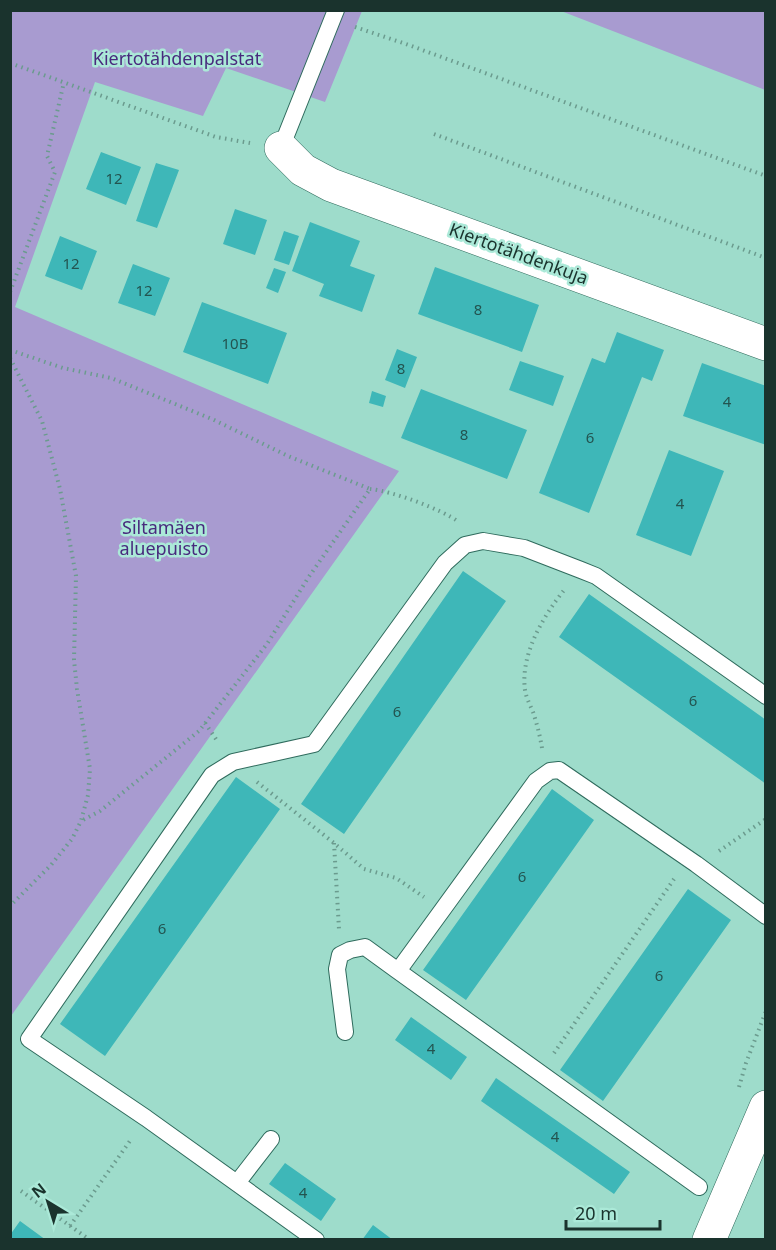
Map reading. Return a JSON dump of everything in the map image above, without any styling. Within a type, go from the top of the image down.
[{"type":"street","name":"Kiertotähdenkuja","points":[[281,148],[303,170],[331,184],[765,344]]},
{"type":"street","points":[[709,1239],[765,1109]]},
{"type":"lane","points":[[281,148],[334,15]]},
{"type":"lane","points":[[316,1239],[146,1118],[28,1039],[212,775],[233,762],[314,744],[445,563],[465,545],[483,541],[524,548],[596,576],[765,696]]},
{"type":"lane","points":[[398,971],[536,781],[548,773],[560,770],[696,864],[765,916]]},
{"type":"lane","points":[[345,1032],[337,969],[340,955],[365,947],[699,1187]]},
{"type":"lane","points":[[237,1184],[272,1139]]},
{"type":"path","points":[[334,15],[406,44],[765,176]]},
{"type":"path","points":[[10,63],[216,137],[281,148]]},
{"type":"path","points":[[10,292],[54,172],[47,156],[64,82]]},
{"type":"path","points":[[434,134],[765,258]]},
{"type":"path","points":[[10,350],[63,368],[111,378],[212,419],[288,456],[370,489],[383,490],[401,496],[456,520],[483,541]]},
{"type":"path","points":[[10,358],[42,421],[60,489],[76,576],[74,660],[90,769],[88,795],[81,821],[72,839],[51,865],[10,906]]},
{"type":"path","points":[[81,821],[100,811],[198,731],[267,644],[308,578],[370,489]]},
{"type":"path","points":[[548,773],[538,728],[525,690],[527,663],[534,636],[551,606],[581,570]]},
{"type":"path","points":[[233,762],[364,869],[396,878],[442,910]]},
{"type":"path","points":[[540,1073],[675,878],[726,847],[765,819]]},
{"type":"path","points":[[334,843],[340,955]]},
{"type":"path","points":[[70,1226],[146,1118]]},
{"type":"path","points":[[21,1191],[90,1239]]},
{"type":"green space","name":"Siltamäen aluepuisto","points":[[10,11],[362,11],[325,102],[226,68],[203,116],[95,82],[15,307],[399,471],[11,1016]]},
{"type":"green space","points":[[561,11],[765,11],[765,90]]},
{"type":"building","points":[[101,152],[141,167],[126,205],[86,189]]},
{"type":"building","points":[[156,163],[179,170],[157,228],[136,221]]},
{"type":"building","points":[[235,209],[267,220],[255,255],[223,244]]},
{"type":"building","points":[[310,222],[360,241],[350,266],[375,275],[362,312],[319,296],[324,284],[292,271]]},
{"type":"building","points":[[284,231],[299,236],[289,265],[274,260]]},
{"type":"building","points":[[60,236],[97,251],[82,290],[45,276]]},
{"type":"building","points":[[133,264],[170,278],[155,316],[118,303]]},
{"type":"building","points":[[435,267],[539,305],[522,352],[418,314]]},
{"type":"building","points":[[274,268],[286,272],[278,293],[266,288]]},
{"type":"building","points":[[202,302],[287,333],[268,384],[183,352]]},
{"type":"building","points":[[617,332],[664,350],[652,381],[642,377],[589,513],[539,493],[592,358],[605,363]]},
{"type":"building","points":[[397,349],[417,357],[405,388],[385,380]]},
{"type":"building","points":[[520,361],[564,376],[553,406],[509,390]]},
{"type":"building","points":[[702,363],[766,386],[766,445],[683,416]]},
{"type":"building","points":[[421,389],[527,430],[507,479],[401,438]]},
{"type":"building","points":[[372,391],[386,396],[383,407],[369,403]]},
{"type":"building","points":[[669,450],[724,471],[691,556],[636,535]]},
{"type":"building","points":[[463,571],[506,601],[344,834],[301,804]]},
{"type":"building","points":[[589,594],[766,720],[766,784],[559,637]]},
{"type":"building","points":[[236,777],[280,809],[105,1056],[60,1024]]},
{"type":"building","points":[[552,789],[594,820],[466,1000],[423,970]]},
{"type":"building","points":[[688,889],[731,920],[603,1101],[560,1070]]},
{"type":"building","points":[[411,1017],[467,1057],[451,1080],[395,1040]]},
{"type":"building","points":[[496,1078],[630,1172],[614,1194],[481,1101]]},
{"type":"building","points":[[285,1163],[336,1199],[321,1221],[269,1184]]},
{"type":"building","points":[[20,1221],[46,1240],[10,1240],[10,1235]]},
{"type":"building","points":[[373,1225],[393,1240],[362,1240]]},
{"type":"park label","name":"Kiertotähdenpalstat","points":[[177,58]]}]
